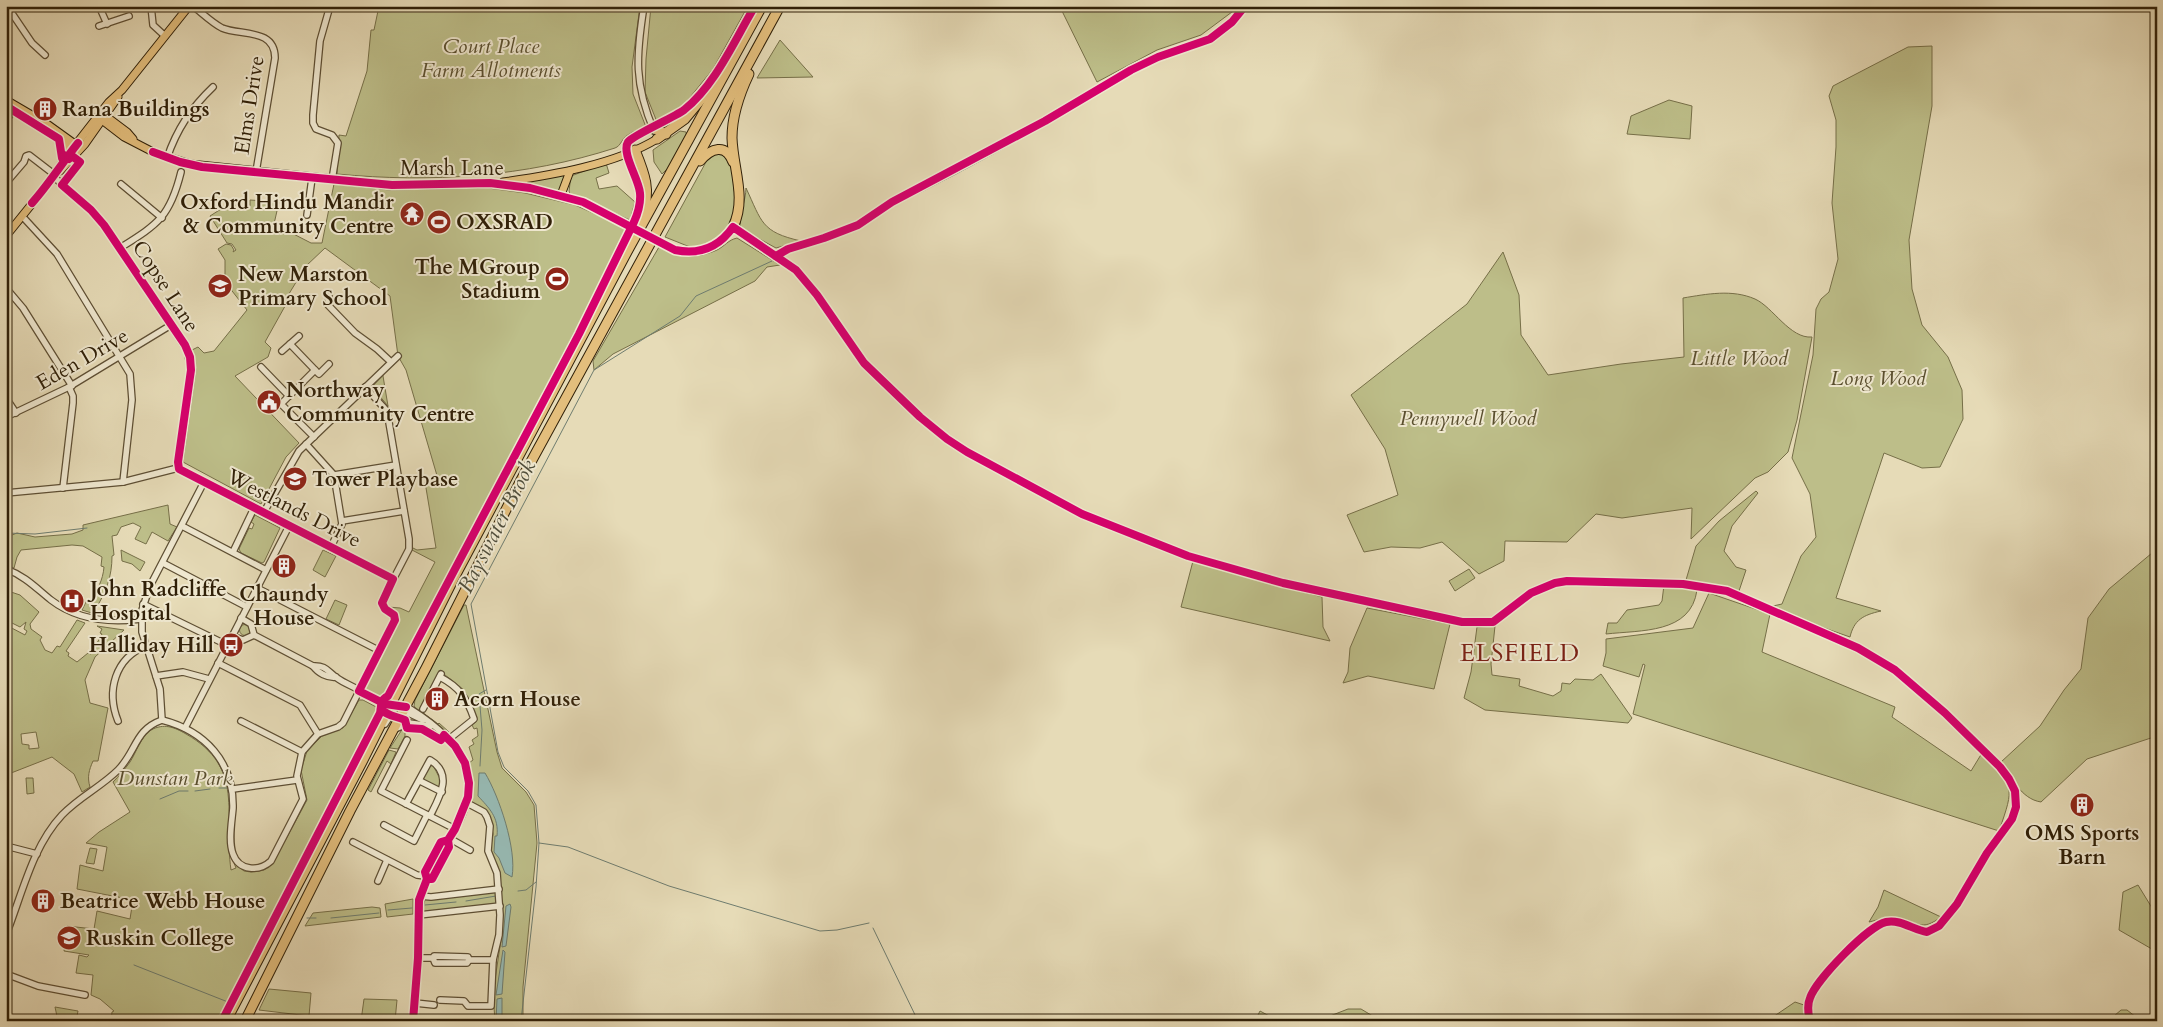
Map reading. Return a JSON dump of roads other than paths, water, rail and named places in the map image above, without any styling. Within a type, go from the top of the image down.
[{"type":"highway","points":[[245,1021],[350,810],[395,729],[399,708],[395,696],[453,580],[627,252],[762,6]]},
{"type":"highway","points":[[733,227],[740,207],[732,131],[736,107],[740,92],[780,6]]},
{"type":"highway","points":[[226,1021],[374,737],[399,708],[780,6]]},
{"type":"highway","points":[[657,139],[666,134],[696,108],[741,45]]},
{"type":"highway","points":[[653,128],[666,134]]},
{"type":"highway","points":[[682,186],[707,152],[716,149],[728,152],[735,170]]},
{"type":"highway","points":[[627,252],[646,206],[647,191],[644,174],[635,150]]},
{"type":"main road","points":[[6,236],[78,149],[189,6]]},
{"type":"main road","points":[[102,117],[111,108],[122,90]]},
{"type":"main road","points":[[6,100],[78,149]]},
{"type":"main road","points":[[10,108],[40,123]]},
{"type":"main road","name":"Marsh Lane","points":[[102,117],[117,128],[124,137],[152,152],[202,167],[408,186],[490,183],[530,188],[561,195],[583,202],[669,247],[684,252],[708,248],[723,239],[733,227]]},
{"type":"main road","points":[[490,183],[538,178],[570,171],[635,150],[657,139]]},
{"type":"main road","points":[[561,195],[570,171]]},
{"type":"street","points":[[7,6],[32,43],[45,55]]},
{"type":"street","points":[[99,6],[107,24]]},
{"type":"street","points":[[151,6],[154,24],[165,36]]},
{"type":"street","name":"Elms Drive","points":[[193,6],[222,28],[264,37],[271,42],[274,49],[275,58],[256,172]]},
{"type":"street","points":[[330,6],[320,41],[312,115],[316,129],[332,135],[338,143],[332,180]]},
{"type":"street","points":[[644,6],[638,58],[639,88],[657,139]]},
{"type":"street","points":[[776,256],[788,249],[858,225],[892,202],[1045,122],[1131,70],[1158,57],[1210,39],[1232,22],[1245,6]]},
{"type":"street","points":[[100,26],[129,16]]},
{"type":"street","points":[[167,158],[182,122],[191,109],[213,87]]},
{"type":"street","points":[[6,121],[10,108]]},
{"type":"street","name":"Copse Lane","points":[[6,184],[14,176],[28,155],[55,176],[92,210],[172,325],[187,350],[191,370],[178,468]]},
{"type":"street","points":[[120,248],[147,231],[162,218],[175,194],[181,172]]},
{"type":"street","points":[[306,214],[312,178]]},
{"type":"street","points":[[121,184],[162,218]]},
{"type":"street","points":[[22,216],[57,254],[121,356],[130,374],[132,390],[123,482]]},
{"type":"street","points":[[733,227],[796,270],[817,295],[864,362],[920,417],[947,439],[1082,514],[1188,556],[1283,583],[1462,622],[1493,622],[1531,594],[1555,583],[1567,581],[1702,586],[1727,591],[1747,599],[1858,648],[1895,670],[1945,713],[2000,767],[2013,787],[2016,807],[2012,819],[1987,853],[1957,904],[1939,926],[1927,932],[1896,922],[1887,922],[1874,928],[1841,958],[1814,989],[1808,1004],[1810,1021]]},
{"type":"street","points":[[6,288],[24,308],[70,387],[73,396],[63,488]]},
{"type":"street","points":[[329,297],[328,305],[334,312],[355,333],[377,349],[390,362]]},
{"type":"street","name":"Eden Drive","points":[[6,417],[70,387],[172,325]]},
{"type":"street","points":[[282,351],[298,336]]},
{"type":"street","points":[[290,344],[317,372]]},
{"type":"street","points":[[264,512],[294,458],[306,444],[398,356]]},
{"type":"street","points":[[314,437],[282,404],[317,372],[329,364]]},
{"type":"street","points":[[261,368],[289,396]]},
{"type":"street","points":[[315,380],[317,372]]},
{"type":"street","points":[[6,935],[37,854],[49,832],[61,816],[119,769],[144,730],[162,720],[185,728],[205,740],[219,756],[233,789],[232,852],[240,864],[255,868],[262,867],[271,861],[302,801],[298,768],[302,752],[318,734],[340,726],[395,620],[394,615],[383,607],[382,603],[410,546],[387,411],[366,388]]},
{"type":"street","points":[[6,398],[16,413]]},
{"type":"street","points":[[6,417],[6,439]]},
{"type":"street","points":[[306,444],[334,475],[342,521],[331,547]]},
{"type":"street","points":[[334,475],[396,465]]},
{"type":"street","points":[[6,493],[123,482],[178,468]]},
{"type":"street","name":"Westlands Drive","points":[[178,468],[394,579]]},
{"type":"street","points":[[162,720],[161,698],[146,646],[141,619],[144,604],[162,564],[204,482]]},
{"type":"street","points":[[233,552],[254,508]]},
{"type":"street","points":[[342,521],[404,511]]},
{"type":"street","points":[[182,526],[266,570]]},
{"type":"street","points":[[185,728],[289,526]]},
{"type":"street","points":[[162,564],[247,608]]},
{"type":"street","points":[[6,569],[32,582],[59,605],[79,614],[111,622],[141,619]]},
{"type":"street","points":[[257,588],[380,651]]},
{"type":"street","points":[[144,604],[227,645]]},
{"type":"street","points":[[241,618],[251,624],[254,635],[313,666],[320,666],[332,672],[336,678],[359,691],[428,721],[449,739],[465,763],[469,783],[467,803],[455,829],[448,839],[441,842],[425,872],[426,878],[417,898],[418,958],[413,1021]]},
{"type":"street","points":[[232,636],[243,640],[254,635]]},
{"type":"street","points":[[118,721],[113,696],[116,673],[132,653],[146,646]]},
{"type":"street","points":[[218,663],[300,705],[318,734]]},
{"type":"street","points":[[156,676],[170,672],[184,672],[209,679]]},
{"type":"street","points":[[424,708],[441,675],[462,692],[470,706],[474,719],[449,739]]},
{"type":"street","points":[[242,721],[302,752]]},
{"type":"street","points":[[395,729],[409,723],[435,727]]},
{"type":"street","points":[[407,740],[381,791],[455,829]]},
{"type":"street","points":[[384,825],[414,841],[442,792],[442,774],[437,765],[430,760],[406,804]]},
{"type":"street","points":[[233,789],[298,780]]},
{"type":"street","points":[[420,781],[442,792]]},
{"type":"street","points":[[440,1000],[464,1001],[468,1006],[491,1006],[493,960],[499,935],[500,906],[496,868],[488,850],[490,826],[487,817],[484,812],[467,803]]},
{"type":"street","points":[[448,839],[470,850]]},
{"type":"street","points":[[353,842],[417,875],[432,879],[449,847],[448,839]]},
{"type":"street","points":[[6,846],[37,854]]},
{"type":"street","points":[[378,881],[387,860]]},
{"type":"street","points":[[417,898],[498,889]]},
{"type":"street","points":[[416,916],[500,906]]},
{"type":"street","points":[[418,958],[433,958],[434,956],[468,957],[470,960],[493,960]]},
{"type":"street","points":[[6,974],[38,986],[85,995]]},
{"type":"street","points":[[414,1003],[434,1005]]},
{"type":"water","points":[[479,773],[485,773],[496,795],[506,823],[512,852],[512,877],[505,873],[499,858],[494,852],[495,836],[497,836],[496,823],[492,813],[478,796]]},
{"type":"water","points":[[510,904],[506,946],[502,947],[506,906]]},
{"type":"water","points":[[503,950],[505,952],[502,994],[496,995]]},
{"type":"water","points":[[502,998],[502,1021],[496,1021],[497,999]]},
{"type":"waterway","points":[[580,6],[580,11]]},
{"type":"waterway","name":"Bayswater Brook","points":[[1239,17],[1249,6]]},
{"type":"waterway","name":"Bayswater Brook","points":[[1213,40],[1227,32],[1234,24]]},
{"type":"waterway","name":"Bayswater Brook","points":[[890,207],[990,156],[1163,58]]},
{"type":"waterway","name":"Bayswater Brook","points":[[793,251],[858,230],[880,213]]},
{"type":"waterway","name":"Bayswater Brook","points":[[521,1021],[536,887],[539,843],[536,805],[528,791],[504,767],[498,752],[471,604],[594,370],[680,316],[696,296],[772,261]]},
{"type":"waterway","points":[[6,533],[35,534],[87,528]]},
{"type":"waterway","points":[[480,766],[482,730],[479,694],[486,690]]},
{"type":"waterway","points":[[219,788],[227,788]]},
{"type":"waterway","points":[[195,791],[210,789]]},
{"type":"waterway","points":[[160,799],[179,791],[188,791]]},
{"type":"waterway","points":[[539,843],[568,847],[669,886],[820,931],[837,930],[869,923]]},
{"type":"waterway","points":[[518,891],[526,890],[536,882]]},
{"type":"waterway","points":[[466,901],[496,896]]},
{"type":"waterway","points":[[425,905],[456,902]]},
{"type":"waterway","points":[[388,910],[412,908]]},
{"type":"waterway","points":[[331,918],[379,913]]},
{"type":"waterway","points":[[307,918],[316,918]]},
{"type":"waterway","points":[[873,928],[918,1021]]},
{"type":"waterway","points":[[134,965],[228,1002],[218,1021]]},
{"type":"place","name":"Rana Buildings","points":[[45,109]]},
{"type":"place","name":"Oxford Hindu Mandir & Community Centre","points":[[412,214]]},
{"type":"place","name":"OXSRAD","points":[[439,222]]},
{"type":"place","name":"The MGroup Stadium","points":[[557,279]]},
{"type":"place","name":"New Marston Primary School","points":[[220,286]]},
{"type":"place","name":"Northway Community Centre","points":[[269,402]]},
{"type":"place","name":"Tower Playbase","points":[[295,479]]},
{"type":"place","name":"Chaundy House","points":[[284,566]]},
{"type":"place","name":"John Radcliffe Hospital","points":[[72,601]]},
{"type":"place","name":"Halliday Hill","points":[[231,645]]},
{"type":"place","name":"Acorn House","points":[[437,699]]},
{"type":"place","name":"OMS Sports Barn","points":[[2082,805]]},
{"type":"place","name":"Beatrice Webb House","points":[[43,901]]},
{"type":"place","name":"Ruskin College","points":[[69,938]]},
{"type":"district","name":"ELSFIELD","points":[[1520,653]]},
{"type":"park label","name":"Court Place Farm Allotments","points":[[491,58]]},
{"type":"park label","name":"Little Wood","points":[[1739,358]]},
{"type":"park label","name":"Long Wood","points":[[1878,378]]},
{"type":"park label","name":"Pennywell Wood","points":[[1468,418]]},
{"type":"park label","name":"Dunstan Park","points":[[175,778]]}]
